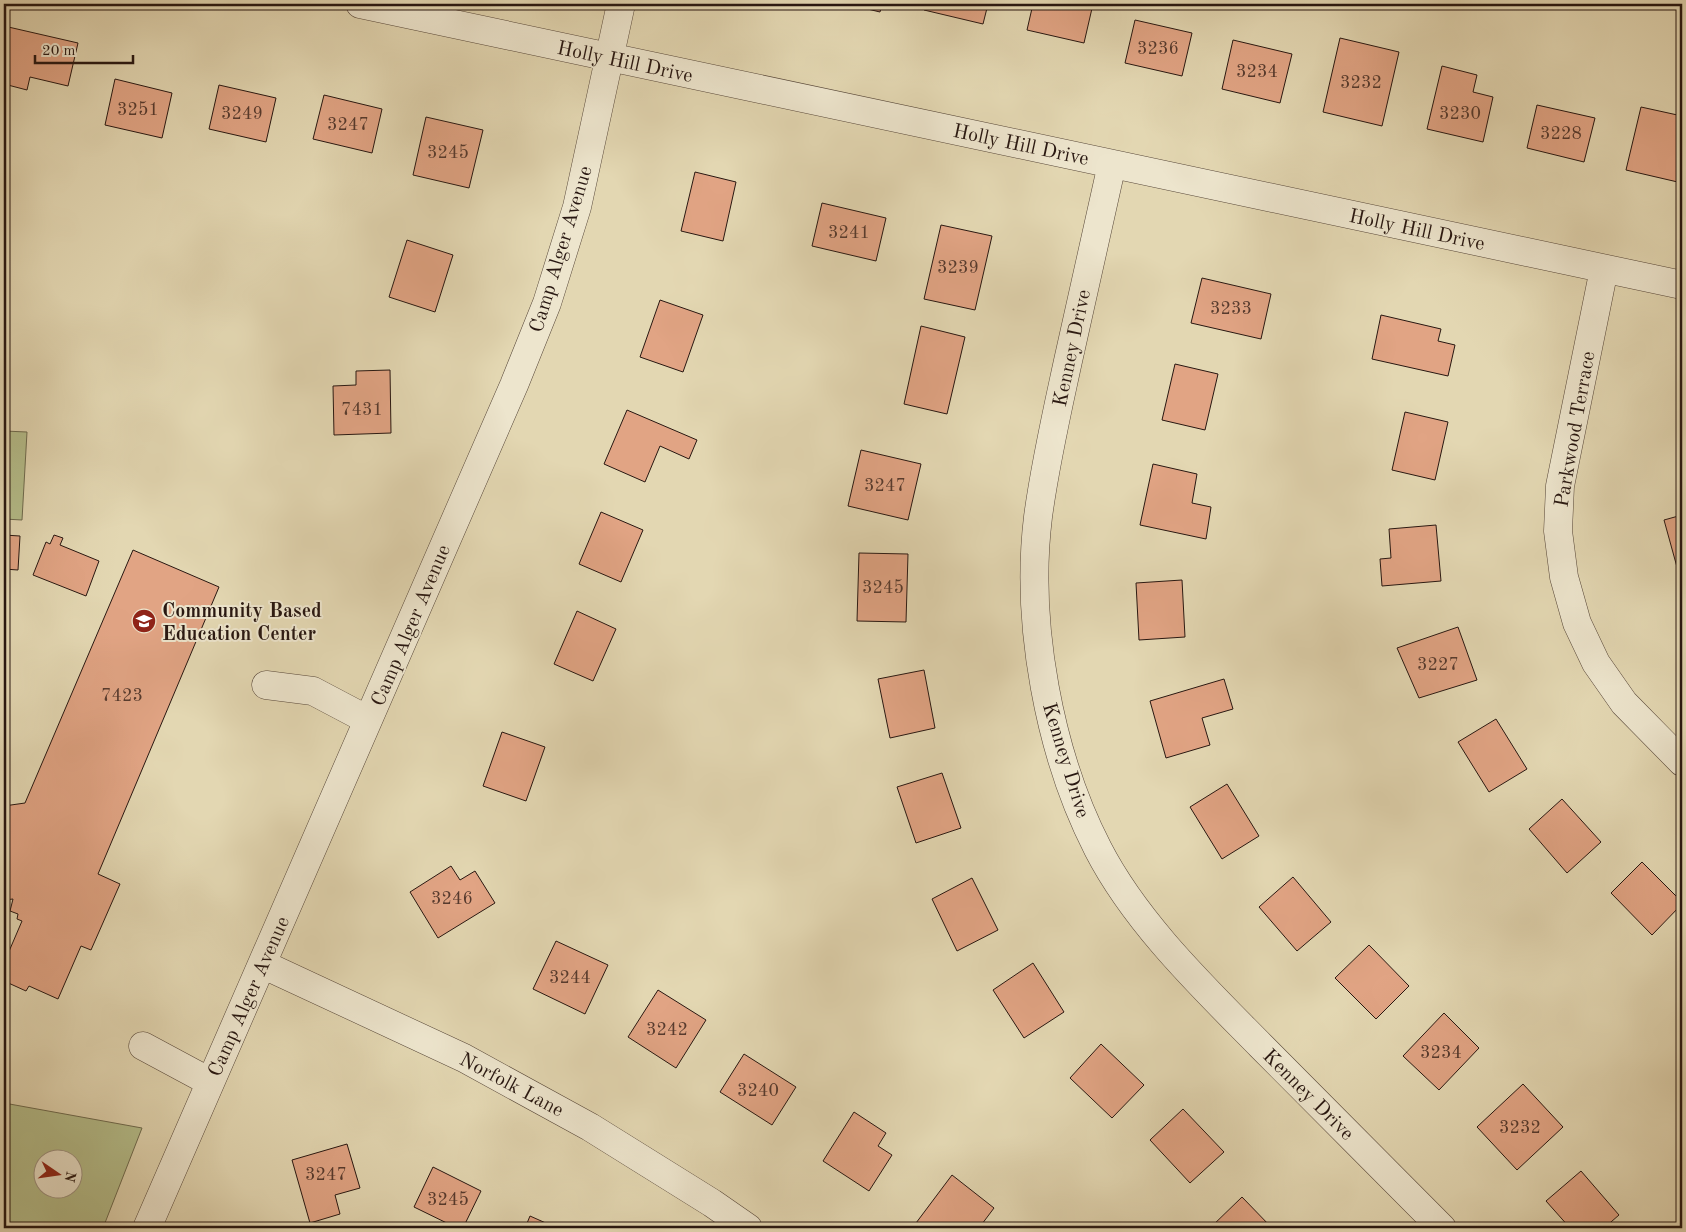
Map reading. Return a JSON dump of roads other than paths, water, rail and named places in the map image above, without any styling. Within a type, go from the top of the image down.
[{"type":"street","name":"Holly Hill Drive","points":[[360,4],[1682,285]]},
{"type":"street","name":"Camp Alger Avenue","points":[[147,1228],[514,385],[547,303],[577,207],[621,4]]},
{"type":"street","name":"Kenney Drive","points":[[1112,164],[1048,452],[1038,519],[1034,589],[1038,647],[1051,721],[1073,792],[1098,850],[1129,900],[1187,971],[1442,1228]]},
{"type":"street","name":"Parkwood Terrace","points":[[1604,269],[1560,486],[1558,531],[1564,577],[1577,623],[1596,663],[1624,703],[1682,762]]},
{"type":"street","points":[[266,685],[313,691],[368,720]]},
{"type":"street","name":"Norfolk Lane","points":[[262,964],[472,1062],[590,1126],[748,1228]]},
{"type":"street","points":[[142,1046],[210,1082]]},
{"type":"place","name":"Community Based Education Center","points":[[144,621]]}]
